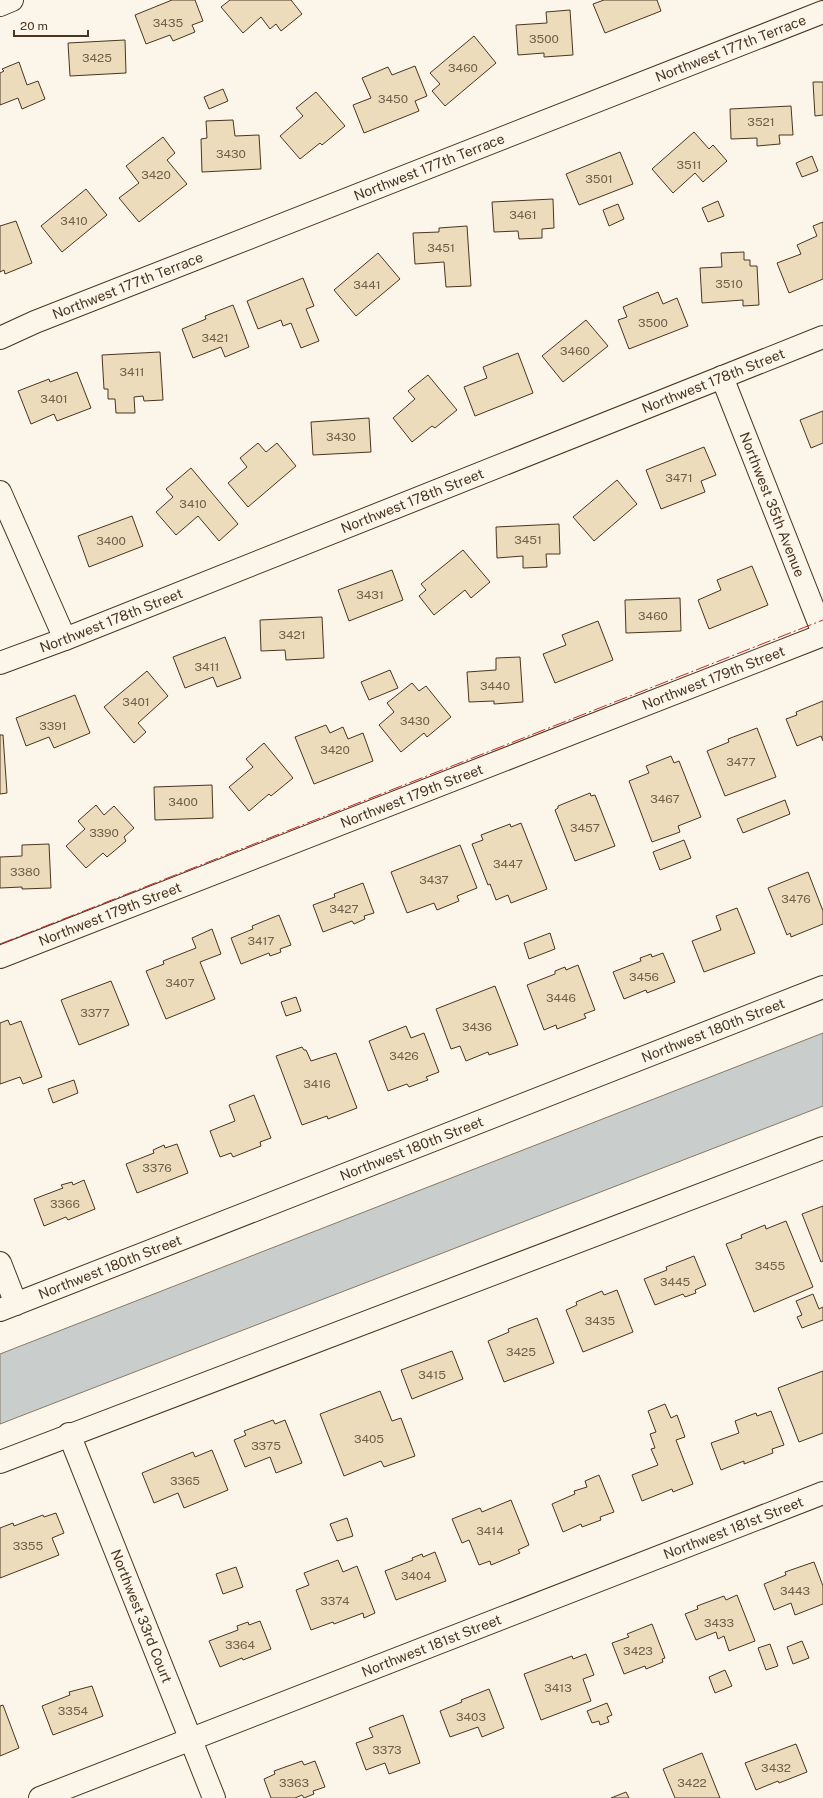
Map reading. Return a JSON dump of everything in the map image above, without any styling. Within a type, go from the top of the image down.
[{"type":"street","points":[[0,5],[12,0]]},
{"type":"street","name":"Northwest 177th Terrace","points":[[0,338],[35,322],[823,12]]},
{"type":"street","name":"Northwest 178th Street","points":[[0,663],[65,639],[823,337]]},
{"type":"street","name":"Northwest 35th Avenue","points":[[722,377],[823,634]]},
{"type":"street","points":[[0,492],[65,639]]},
{"type":"street","name":"Northwest 179th Street","points":[[0,957],[823,634]]},
{"type":"street","name":"Northwest 180th Street","points":[[8,1307],[823,987]]},
{"type":"street","points":[[0,1462],[69,1434],[823,1148]]},
{"type":"street","points":[[0,1263],[8,1307]]},
{"type":"street","name":"Northwest 33rd Court","points":[[69,1434],[214,1798]]},
{"type":"street","name":"Northwest 181st Street","points":[[40,1798],[823,1493]]},
{"type":"shaded area","points":[[823,1033],[823,1106],[0,1424],[0,1354]]},
{"type":"building","points":[[172,0],[195,0],[203,21],[192,25],[195,32],[173,41],[170,35],[146,44],[135,15]]},
{"type":"building","points":[[230,0],[291,0],[302,14],[281,31],[276,24],[270,29],[261,17],[243,33],[221,7]]},
{"type":"building","points":[[604,0],[657,0],[661,11],[605,33],[593,4]]},
{"type":"building","points":[[570,10],[573,55],[544,57],[544,53],[518,55],[516,25],[547,23],[546,12]]},
{"type":"building","points":[[474,36],[496,63],[445,106],[432,91],[440,84],[430,73]]},
{"type":"building","points":[[125,40],[126,73],[70,76],[68,43]]},
{"type":"building","points":[[19,62],[27,85],[38,81],[45,99],[22,109],[18,98],[0,105],[0,73],[4,71],[2,69]]},
{"type":"building","points":[[415,66],[427,96],[415,101],[419,111],[364,133],[353,105],[371,98],[362,78],[388,67],[392,75]]},
{"type":"building","points":[[813,82],[823,82],[823,115],[815,116]]},
{"type":"building","points":[[223,89],[228,101],[209,109],[204,97]]},
{"type":"building","points":[[316,92],[345,126],[322,145],[320,143],[300,159],[280,136],[303,116],[296,108]]},
{"type":"building","points":[[791,106],[793,135],[779,135],[780,144],[757,146],[757,138],[731,139],[730,109]]},
{"type":"building","points":[[233,120],[235,136],[259,135],[261,169],[202,172],[201,139],[207,138],[206,121]]},
{"type":"building","points":[[694,132],[709,149],[713,145],[727,161],[703,182],[695,173],[673,193],[652,169]]},
{"type":"building","points":[[163,137],[175,153],[167,160],[187,184],[139,222],[119,198],[139,183],[126,166]]},
{"type":"building","points":[[620,152],[633,184],[579,205],[566,174]]},
{"type":"building","points":[[812,156],[818,171],[802,177],[796,163]]},
{"type":"building","points":[[86,189],[107,215],[62,252],[41,226]]},
{"type":"building","points":[[553,199],[554,228],[542,229],[542,238],[519,239],[518,231],[494,232],[492,202]]},
{"type":"building","points":[[718,201],[724,216],[708,222],[702,208]]},
{"type":"building","points":[[618,204],[624,219],[609,226],[603,210]]},
{"type":"building","points":[[16,221],[32,263],[5,274],[4,270],[0,272],[0,226]]},
{"type":"building","points":[[823,222],[823,279],[789,293],[777,263],[801,254],[797,245],[817,236],[813,226]]},
{"type":"building","points":[[467,226],[471,286],[446,287],[444,262],[415,264],[413,233],[439,232],[439,228]]},
{"type":"building","points":[[744,252],[744,260],[750,260],[750,266],[757,266],[759,305],[743,306],[743,300],[702,303],[700,268],[722,267],[721,253]]},
{"type":"building","points":[[378,253],[400,279],[356,316],[334,290]]},
{"type":"building","points":[[303,278],[314,306],[306,309],[319,341],[301,348],[291,323],[283,326],[281,320],[258,329],[247,301]]},
{"type":"building","points":[[658,292],[663,304],[677,298],[688,326],[629,349],[618,320],[627,317],[623,307]]},
{"type":"building","points":[[233,305],[249,347],[225,357],[221,347],[193,358],[182,329],[206,319],[205,316]]},
{"type":"building","points":[[586,320],[608,346],[563,382],[542,356]]},
{"type":"building","points":[[160,352],[163,400],[144,401],[143,396],[134,397],[135,413],[116,413],[115,399],[108,399],[108,389],[104,389],[102,355]]},
{"type":"building","points":[[518,353],[533,393],[475,416],[464,387],[487,378],[483,367]]},
{"type":"building","points":[[77,372],[91,408],[57,421],[54,414],[31,424],[18,391],[49,379],[50,382]]},
{"type":"building","points":[[428,375],[457,410],[435,428],[432,426],[412,442],[393,418],[415,399],[408,391]]},
{"type":"building","points":[[823,411],[823,443],[811,448],[800,420]]},
{"type":"building","points":[[369,418],[371,452],[313,455],[311,422]]},
{"type":"building","points":[[258,443],[266,452],[277,443],[296,466],[248,507],[228,483],[247,467],[240,458]]},
{"type":"building","points":[[704,447],[716,475],[701,481],[705,492],[661,509],[646,470]]},
{"type":"building","points":[[191,468],[238,524],[219,541],[198,516],[176,535],[156,512],[173,497],[166,489]]},
{"type":"building","points":[[617,480],[637,504],[594,541],[573,517]]},
{"type":"building","points":[[132,516],[143,546],[89,567],[78,536]]},
{"type":"building","points":[[559,524],[560,554],[546,554],[547,567],[523,568],[523,556],[497,558],[496,527]]},
{"type":"building","points":[[463,550],[490,582],[471,598],[465,590],[434,615],[419,596],[426,590],[421,584]]},
{"type":"building","points":[[752,566],[768,605],[709,629],[698,600],[721,590],[717,580]]},
{"type":"building","points":[[392,570],[403,600],[349,621],[338,590]]},
{"type":"building","points":[[680,598],[681,631],[626,633],[625,600]]},
{"type":"building","points":[[322,617],[324,658],[286,660],[285,650],[261,651],[260,620]]},
{"type":"building","points":[[598,621],[613,660],[555,683],[543,654],[566,645],[562,635]]},
{"type":"building","points":[[225,637],[241,678],[217,687],[213,677],[185,688],[173,657]]},
{"type":"building","points":[[520,657],[523,702],[494,704],[494,701],[469,702],[467,672],[496,670],[496,658]]},
{"type":"building","points":[[390,670],[398,688],[369,700],[361,682]]},
{"type":"building","points":[[147,671],[168,696],[138,723],[146,732],[134,743],[104,707]]},
{"type":"building","points":[[412,683],[419,691],[426,686],[451,717],[427,737],[424,733],[401,752],[379,725],[394,712],[387,703]]},
{"type":"building","points":[[75,695],[90,733],[54,748],[49,737],[26,746],[16,718]]},
{"type":"building","points":[[823,701],[823,741],[821,736],[797,746],[786,719],[797,715],[796,712]]},
{"type":"building","points":[[326,725],[330,733],[343,727],[348,739],[363,733],[373,761],[314,784],[295,737]]},
{"type":"building","points":[[757,728],[776,777],[725,796],[707,751],[729,742],[728,739]]},
{"type":"building","points":[[0,735],[3,735],[7,793],[0,794]]},
{"type":"building","points":[[264,743],[293,778],[271,796],[269,794],[249,811],[229,787],[253,767],[246,759]]},
{"type":"building","points":[[671,756],[674,763],[679,761],[701,817],[678,826],[680,832],[652,842],[629,781],[649,773],[646,766]]},
{"type":"building","points":[[212,785],[213,818],[155,820],[154,787]]},
{"type":"building","points":[[590,793],[591,796],[595,795],[615,846],[575,861],[555,810],[558,806]]},
{"type":"building","points":[[785,800],[790,814],[743,833],[737,819]]},
{"type":"building","points":[[96,805],[104,815],[114,806],[134,828],[124,837],[126,841],[107,857],[103,853],[86,868],[66,846],[85,829],[78,821]]},
{"type":"building","points":[[521,823],[547,889],[511,903],[508,895],[496,900],[490,884],[488,885],[472,844],[483,840],[481,835],[510,824],[511,827]]},
{"type":"building","points":[[684,840],[691,858],[660,870],[653,852]]},
{"type":"building","points":[[49,844],[51,888],[0,888],[0,857],[22,856],[22,845]]},
{"type":"building","points":[[460,845],[477,888],[457,896],[459,901],[437,910],[434,903],[407,913],[391,872]]},
{"type":"building","points":[[808,872],[823,911],[823,924],[791,937],[790,933],[787,935],[768,888]]},
{"type":"building","points":[[363,883],[374,913],[364,916],[365,919],[354,924],[352,921],[323,932],[313,905],[335,897],[334,894]]},
{"type":"building","points":[[737,908],[755,953],[704,972],[692,941],[721,930],[716,916]]},
{"type":"building","points":[[279,915],[291,945],[280,949],[281,952],[276,954],[270,956],[269,953],[241,964],[231,938],[253,929],[252,926]]},
{"type":"building","points":[[212,929],[221,954],[200,962],[215,999],[166,1019],[146,971],[164,964],[163,961],[196,948],[192,938]]},
{"type":"building","points":[[550,933],[555,949],[529,959],[524,943]]},
{"type":"building","points":[[663,953],[675,982],[647,993],[646,990],[624,999],[613,972],[641,961],[640,958],[651,954],[652,957]]},
{"type":"building","points":[[578,965],[595,1010],[584,1014],[586,1018],[557,1029],[556,1025],[544,1030],[527,985],[555,974],[555,971],[565,967],[566,970]]},
{"type":"building","points":[[111,981],[129,1025],[79,1045],[61,1000]]},
{"type":"building","points":[[495,986],[518,1045],[489,1055],[488,1052],[466,1061],[460,1046],[451,1049],[436,1009]]},
{"type":"building","points":[[296,997],[301,1011],[286,1016],[281,1002]]},
{"type":"building","points":[[8,1020],[10,1025],[21,1021],[42,1077],[23,1084],[20,1077],[0,1084],[0,1023]]},
{"type":"building","points":[[406,1026],[411,1038],[424,1033],[439,1072],[426,1077],[428,1080],[409,1087],[407,1084],[388,1091],[369,1041]]},
{"type":"building","points":[[302,1047],[306,1050],[311,1061],[336,1053],[357,1108],[328,1119],[327,1116],[302,1125],[276,1056]]},
{"type":"building","points":[[74,1080],[78,1093],[53,1103],[48,1089]]},
{"type":"building","points":[[254,1095],[271,1138],[260,1142],[261,1146],[233,1157],[231,1153],[220,1157],[210,1131],[235,1121],[229,1105]]},
{"type":"building","points":[[177,1144],[188,1173],[137,1193],[126,1164],[154,1153],[153,1150],[164,1145],[165,1148]]},
{"type":"building","points":[[84,1180],[95,1209],[68,1220],[66,1217],[44,1226],[34,1199],[63,1188],[61,1185],[72,1182],[73,1185]]},
{"type":"building","points":[[823,1206],[823,1261],[821,1262],[802,1214]]},
{"type":"building","points":[[786,1221],[813,1287],[754,1312],[726,1244],[742,1238],[741,1235],[765,1225],[766,1229]]},
{"type":"building","points":[[694,1256],[706,1285],[695,1290],[696,1293],[685,1297],[683,1294],[655,1305],[644,1279],[667,1270],[666,1267]]},
{"type":"building","points":[[617,1290],[633,1332],[583,1352],[566,1310],[577,1305],[576,1302],[602,1291],[604,1295]]},
{"type":"building","points":[[813,1294],[819,1309],[823,1307],[823,1320],[802,1328],[797,1317],[802,1315],[796,1301]]},
{"type":"building","points":[[537,1318],[554,1363],[504,1382],[488,1341],[509,1332],[508,1329]]},
{"type":"building","points":[[452,1351],[463,1379],[412,1399],[401,1370]]},
{"type":"building","points":[[823,1371],[823,1433],[799,1442],[778,1388]]},
{"type":"building","points":[[380,1391],[392,1421],[401,1418],[415,1456],[384,1467],[381,1461],[344,1476],[320,1414]]},
{"type":"building","points":[[665,1404],[671,1418],[677,1415],[685,1437],[676,1440],[693,1484],[673,1492],[672,1489],[642,1501],[632,1475],[658,1465],[651,1449],[655,1448],[650,1434],[656,1432],[648,1411]]},
{"type":"building","points":[[771,1411],[784,1445],[772,1449],[773,1453],[744,1464],[744,1461],[721,1470],[711,1443],[739,1433],[735,1421],[756,1413],[757,1416]]},
{"type":"building","points":[[273,1420],[275,1424],[285,1420],[302,1463],[276,1473],[270,1457],[245,1467],[234,1440],[246,1435],[244,1431]]},
{"type":"building","points":[[212,1450],[228,1490],[184,1508],[178,1493],[154,1503],[142,1473],[193,1452],[195,1457]]},
{"type":"building","points":[[599,1475],[614,1512],[600,1517],[601,1520],[582,1527],[581,1524],[563,1532],[552,1504],[575,1494],[574,1491],[587,1487],[585,1481]]},
{"type":"building","points":[[511,1500],[529,1545],[518,1550],[520,1553],[491,1565],[490,1561],[479,1565],[469,1540],[462,1543],[452,1519],[480,1508],[482,1512]]},
{"type":"building","points":[[56,1513],[64,1533],[52,1538],[59,1555],[0,1578],[0,1528],[13,1523],[14,1526],[43,1515],[44,1517]]},
{"type":"building","points":[[347,1518],[353,1536],[337,1541],[330,1524]]},
{"type":"building","points":[[435,1552],[446,1581],[396,1600],[385,1571],[413,1560],[412,1558],[422,1554],[423,1557]]},
{"type":"building","points":[[338,1560],[343,1572],[357,1566],[375,1613],[364,1618],[363,1613],[334,1624],[333,1622],[311,1630],[296,1590],[309,1585],[304,1573]]},
{"type":"building","points":[[814,1562],[823,1586],[823,1604],[795,1615],[791,1603],[774,1610],[764,1584],[786,1575],[785,1572]]},
{"type":"building","points":[[236,1567],[243,1587],[223,1594],[216,1574]]},
{"type":"building","points":[[737,1595],[755,1641],[729,1651],[724,1636],[718,1639],[716,1632],[696,1640],[685,1614],[698,1609],[697,1606],[724,1596],[726,1600]]},
{"type":"building","points":[[260,1621],[271,1649],[220,1667],[209,1641],[238,1630],[237,1626],[248,1622],[249,1625]]},
{"type":"building","points":[[652,1624],[665,1658],[662,1659],[663,1662],[646,1669],[645,1666],[624,1674],[612,1643],[629,1637],[627,1634]]},
{"type":"building","points":[[802,1641],[809,1658],[793,1664],[787,1647]]},
{"type":"building","points":[[770,1644],[778,1666],[766,1670],[758,1648]]},
{"type":"building","points":[[586,1654],[594,1675],[583,1679],[591,1701],[541,1720],[524,1674],[572,1656],[573,1659]]},
{"type":"building","points":[[725,1670],[732,1686],[715,1693],[709,1677]]},
{"type":"building","points":[[92,1686],[103,1716],[53,1735],[42,1706],[70,1695],[69,1692]]},
{"type":"building","points":[[489,1689],[504,1728],[482,1737],[478,1727],[450,1737],[440,1711],[462,1702],[461,1700]]},
{"type":"building","points":[[607,1703],[612,1715],[607,1717],[609,1722],[600,1725],[599,1721],[592,1723],[587,1711]]},
{"type":"building","points":[[3,1705],[19,1748],[0,1756],[0,1706]]},
{"type":"building","points":[[403,1715],[420,1763],[389,1774],[385,1763],[366,1770],[356,1743],[373,1737],[369,1728]]},
{"type":"building","points":[[796,1744],[807,1772],[756,1790],[745,1763]]},
{"type":"building","points":[[702,1753],[720,1798],[675,1798],[663,1769]]},
{"type":"building","points":[[302,1761],[304,1765],[315,1761],[325,1787],[313,1791],[314,1794],[304,1798],[302,1795],[295,1798],[271,1798],[264,1779],[275,1774],[274,1771]]},
{"type":"building","points":[[626,1792],[629,1798],[611,1798]]},
{"type":"power","points":[[0,944],[823,620]]}]
